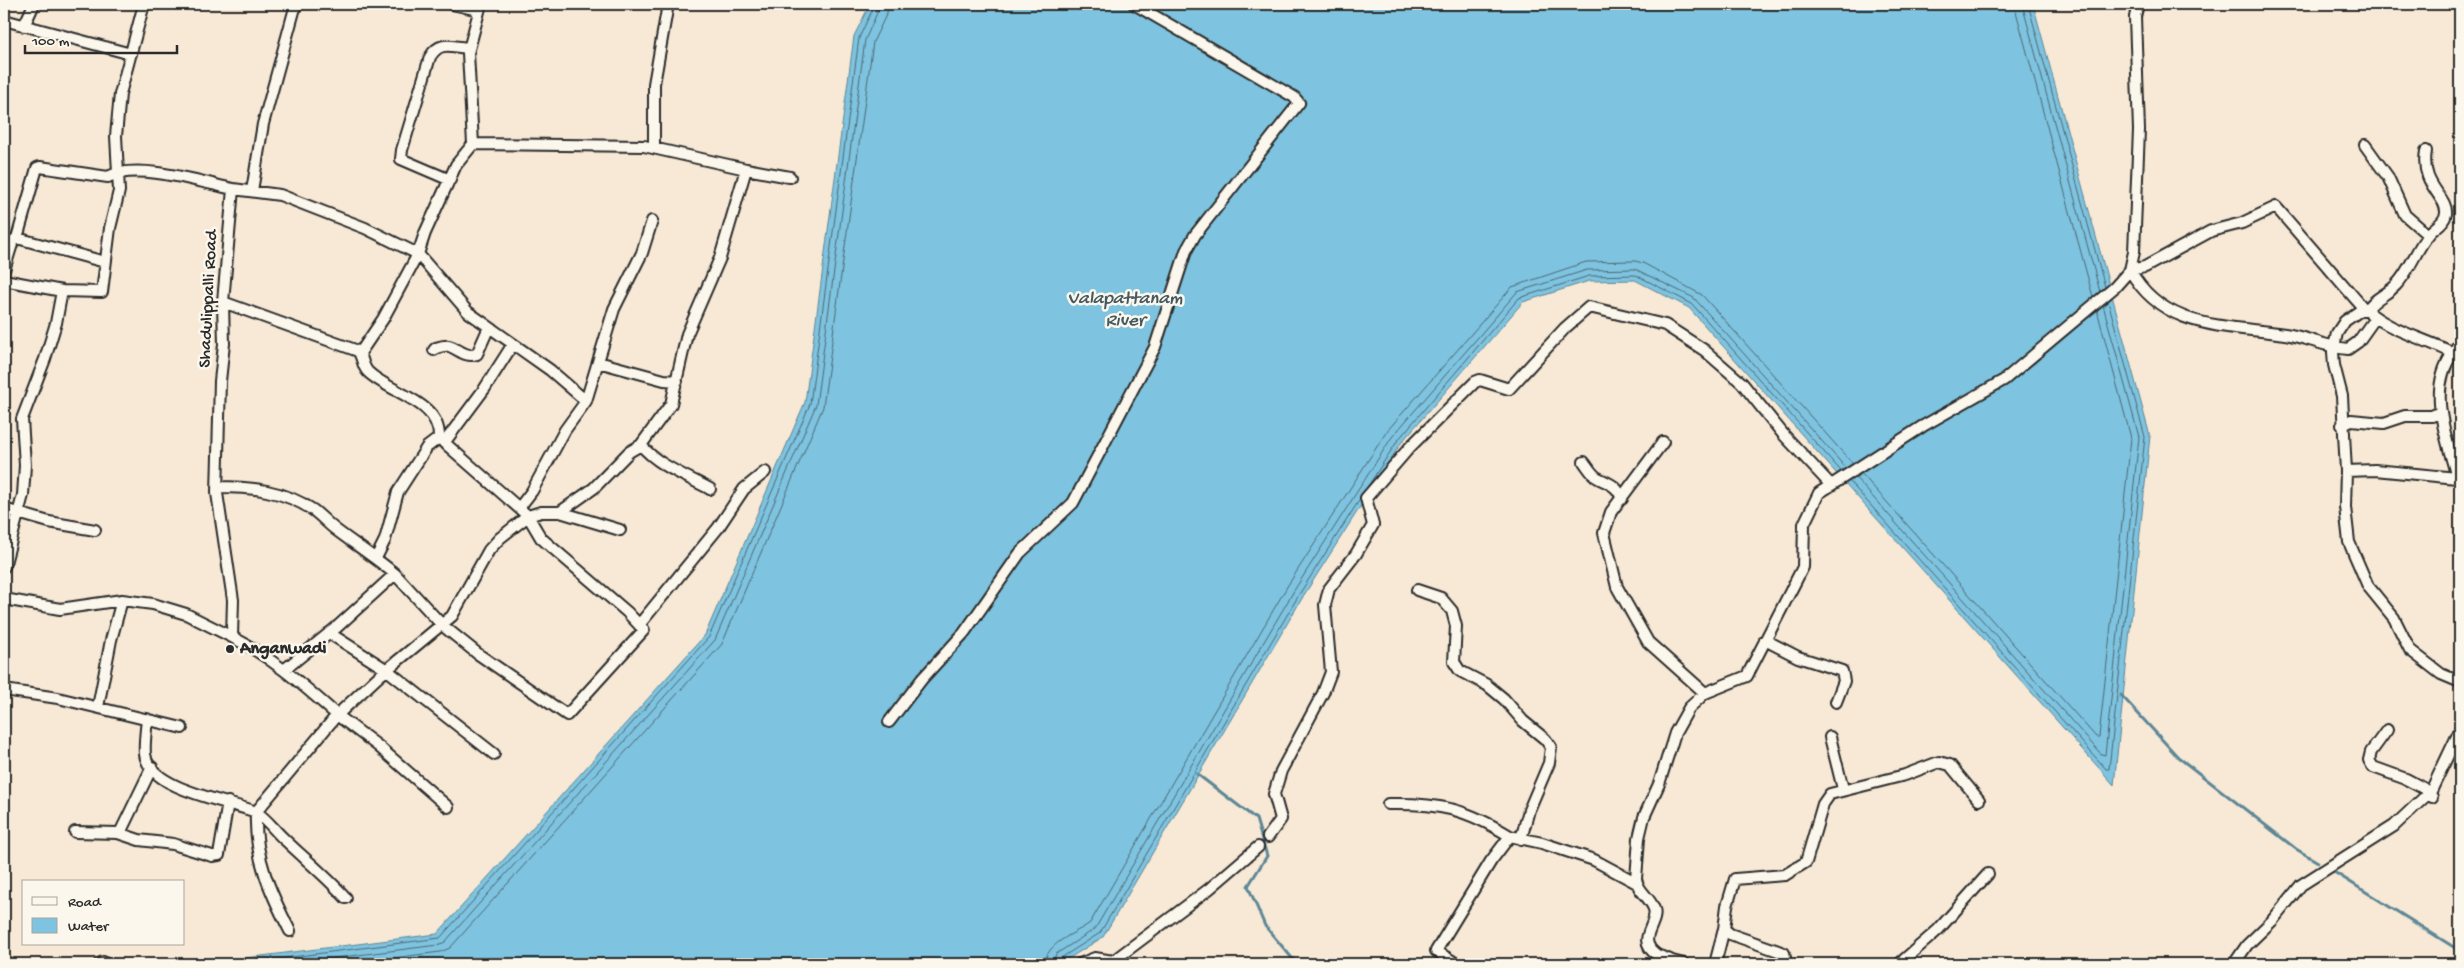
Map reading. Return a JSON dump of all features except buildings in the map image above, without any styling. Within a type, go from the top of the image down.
[{"type":"street","points":[[24,26],[34,4]]},
{"type":"street","points":[[4,280],[62,291],[102,292],[105,262],[119,191],[116,136],[120,94],[144,4]]},
{"type":"street","points":[[252,190],[263,124],[296,4]]},
{"type":"street","points":[[452,4],[480,7],[469,48],[473,144]]},
{"type":"street","points":[[654,148],[654,84],[668,4]]},
{"type":"street","points":[[889,722],[922,679],[964,633],[1020,553],[1073,503],[1155,347],[1186,251],[1194,235],[1299,103],[1294,97],[1207,44],[1134,4]]},
{"type":"street","points":[[1637,882],[1637,853],[1644,818],[1659,784],[1676,733],[1689,708],[1706,693],[1747,676],[1803,567],[1804,524],[1819,493],[1830,484],[1923,426],[2004,380],[2115,287],[2130,270],[2134,252],[2138,152],[2135,17],[2138,4]]},
{"type":"street","points":[[4,20],[131,54]]},
{"type":"street","points":[[450,180],[401,159],[402,150],[430,57],[436,48],[442,45],[469,48]]},
{"type":"street","points":[[360,353],[383,319],[418,254],[425,233],[462,155],[473,144],[644,146],[790,177]]},
{"type":"street","points":[[2365,145],[2388,177],[2405,215],[2428,235]]},
{"type":"street","points":[[2426,151],[2426,176],[2432,189],[2442,200],[2446,215],[2442,223],[2428,235],[2402,279],[2394,287],[2372,301],[2366,310],[2353,315],[2337,333],[2334,347],[2334,366],[2342,396],[2342,426],[2346,471],[2345,507],[2348,542],[2368,586],[2394,618],[2410,650],[2441,674],[2460,682]]},
{"type":"street","points":[[4,270],[13,241],[17,238],[37,168],[47,167],[108,177],[118,172],[146,173],[189,179],[233,189],[280,195],[365,228],[418,254],[468,312],[550,370],[586,401]]},
{"type":"street","points":[[560,512],[594,488],[629,452],[641,445],[671,404],[687,334],[720,258],[746,169]]},
{"type":"street","name":"Shadulippalli Road","points":[[232,637],[233,600],[217,486],[220,381],[224,344],[222,302],[233,189]]},
{"type":"street","points":[[2130,270],[2152,263],[2211,230],[2225,229],[2242,223],[2276,207],[2366,310],[2376,318],[2407,334],[2444,347],[2457,354]]},
{"type":"street","points":[[519,508],[532,491],[565,430],[586,401],[614,309],[642,253],[652,221]]},
{"type":"street","points":[[17,238],[105,262]]},
{"type":"street","points":[[2130,270],[2140,288],[2170,312],[2206,324],[2285,334],[2334,347],[2353,347],[2376,318]]},
{"type":"street","points":[[4,568],[23,494],[25,465],[22,419],[45,359],[56,323],[62,291]]},
{"type":"street","points":[[217,486],[246,487],[280,493],[292,498],[376,558],[395,574],[442,625],[478,654],[567,715],[644,630],[627,612],[541,538],[528,516],[441,441],[433,416],[368,372],[360,353],[222,302]]},
{"type":"street","points":[[1268,837],[1280,819],[1274,794],[1281,771],[1323,693],[1330,672],[1324,605],[1329,590],[1356,554],[1373,525],[1366,498],[1410,447],[1475,382],[1480,380],[1509,389],[1565,328],[1589,306],[1664,325],[1704,350],[1742,383],[1784,434],[1830,484]]},
{"type":"street","points":[[434,350],[450,346],[460,353],[472,356],[477,354],[489,327]]},
{"type":"street","points":[[2346,471],[2375,470],[2457,478],[2440,412],[2444,365],[2457,354],[2460,342]]},
{"type":"street","points":[[376,558],[385,540],[398,492],[427,447],[441,441],[485,388],[513,344]]},
{"type":"street","points":[[598,362],[664,380],[677,381]]},
{"type":"street","points":[[2342,426],[2351,420],[2384,423],[2405,416],[2432,416],[2440,412]]},
{"type":"street","points":[[1663,442],[1611,512],[1604,533],[1617,587],[1648,642],[1706,693]]},
{"type":"street","points":[[641,445],[664,463],[710,490]]},
{"type":"street","points":[[1584,462],[1596,477],[1608,481],[1619,489],[1622,498]]},
{"type":"street","points":[[639,625],[718,528],[744,489],[765,472]]},
{"type":"street","points":[[4,510],[49,522],[95,530]]},
{"type":"street","points":[[290,931],[259,862],[255,830],[256,812],[337,715],[452,616],[489,550],[500,538],[528,516],[541,512],[560,512],[620,530]]},
{"type":"street","points":[[284,670],[395,574]]},
{"type":"street","points":[[1417,590],[1441,598],[1452,611],[1456,626],[1454,662],[1460,670],[1487,685],[1504,699],[1523,721],[1545,739],[1551,747],[1549,763],[1528,810],[1521,838]]},
{"type":"street","points":[[4,599],[60,609],[122,600],[153,604],[186,614],[253,648],[284,670],[337,715],[378,746],[448,807]]},
{"type":"street","points":[[98,707],[122,600]]},
{"type":"street","points":[[329,633],[387,670],[494,754]]},
{"type":"street","points":[[1765,640],[1798,657],[1842,671],[1844,681],[1836,702]]},
{"type":"street","points":[[4,690],[58,698],[182,728]]},
{"type":"street","points":[[147,719],[145,756],[159,775],[180,788],[208,799],[228,802],[256,812],[267,819],[282,837],[346,898]]},
{"type":"street","points":[[2387,730],[2371,752],[2369,760],[2373,767],[2406,779],[2431,795]]},
{"type":"street","points":[[2234,964],[2247,945],[2272,921],[2301,885],[2394,826],[2431,795],[2460,730]]},
{"type":"street","points":[[1830,737],[1843,789]]},
{"type":"street","points":[[1715,964],[1734,880],[1785,875],[1806,862],[1823,804],[1830,794],[1843,789],[1904,775],[1940,762],[1950,765],[1979,800]]},
{"type":"street","points":[[120,833],[152,767]]},
{"type":"street","points":[[75,832],[105,831],[120,833],[139,840],[173,844],[212,856],[219,855],[228,802]]},
{"type":"street","points":[[1388,804],[1425,803],[1451,808],[1481,818],[1510,836],[1542,843],[1594,860],[1637,882],[1653,906],[1655,913],[1647,936],[1648,945],[1657,954],[1670,962],[1684,964]]},
{"type":"street","points":[[1457,964],[1436,950],[1491,861],[1510,836]]},
{"type":"street","points":[[1080,964],[1094,958],[1113,962],[1209,889],[1258,847]]},
{"type":"street","points":[[1899,964],[1938,930],[1988,874]]},
{"type":"street","points":[[1724,929],[1730,934],[1784,953],[1785,957],[1780,964]]},
{"type":"water","name":"Valapattanam River","points":[[870,4],[2033,4],[2150,436],[2114,785],[1689,308],[1635,280],[1589,281],[1523,302],[1401,443],[1304,595],[1103,937],[1060,964],[197,964],[437,934],[705,635],[805,402],[854,36]]},
{"type":"waterway","points":[[2121,695],[2178,757],[2296,849],[2318,862]]},
{"type":"waterway","points":[[1197,774],[1256,819],[1267,856],[1248,886],[1265,926],[1297,964]]},
{"type":"waterway","points":[[2334,872],[2460,951]]},
{"type":"place","name":"Anganwadi","points":[[230,649]]}]
